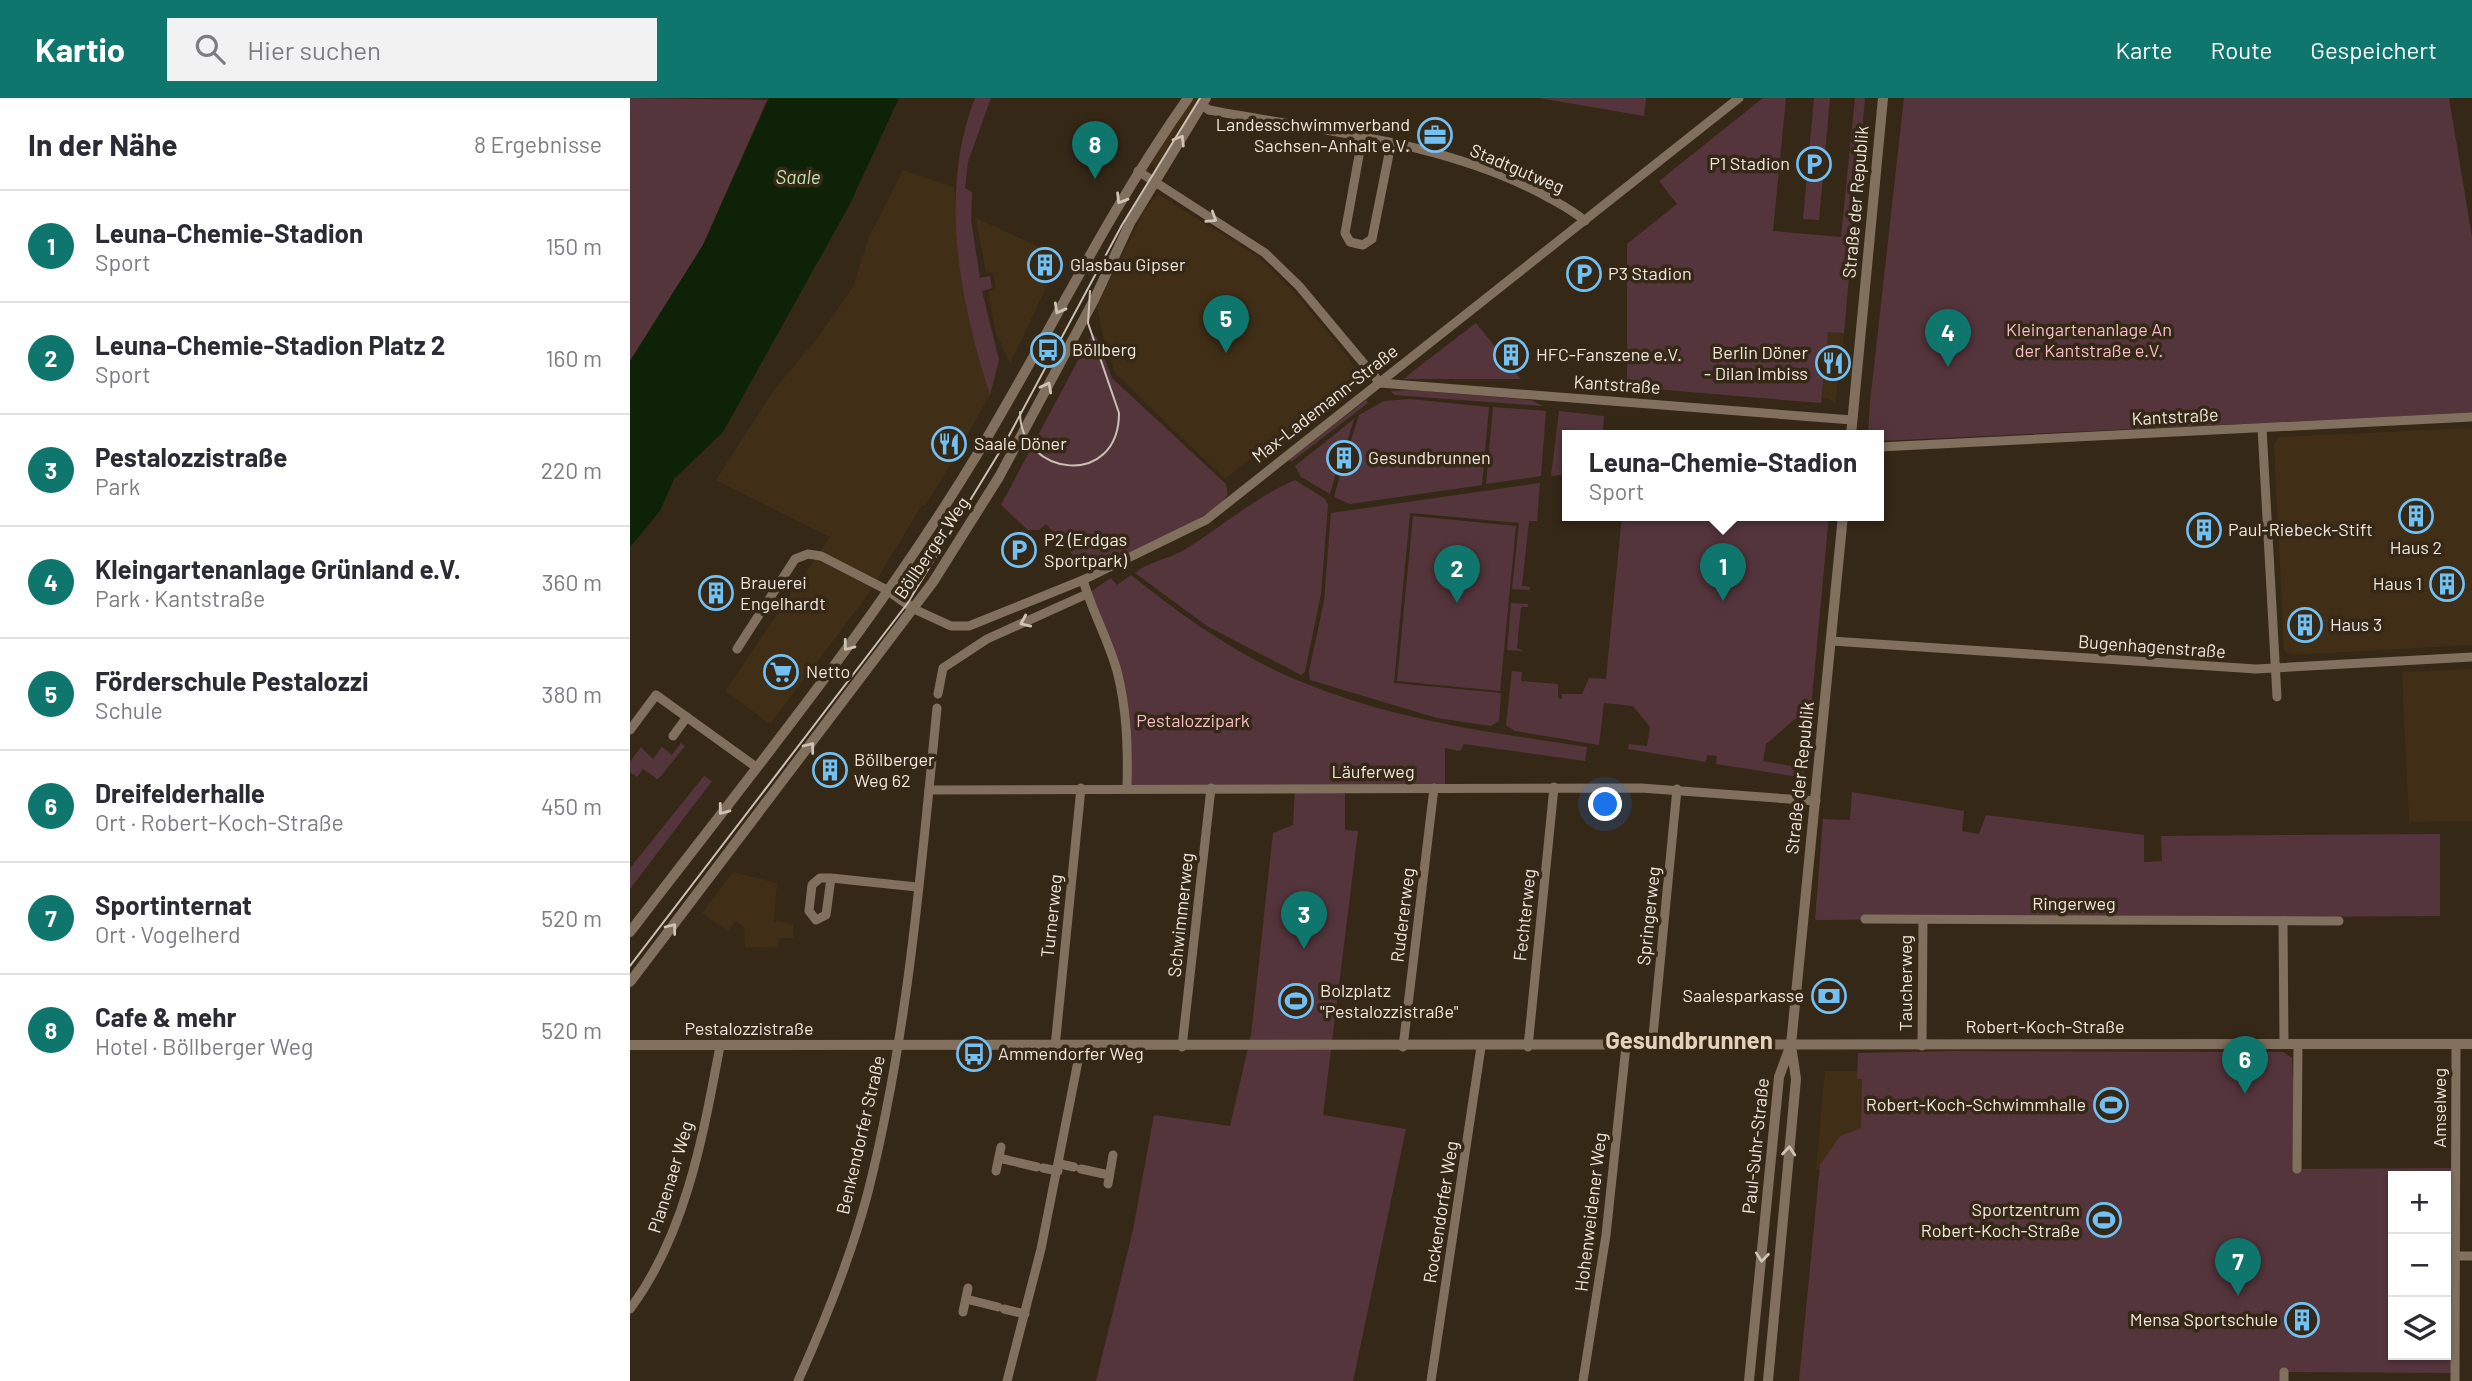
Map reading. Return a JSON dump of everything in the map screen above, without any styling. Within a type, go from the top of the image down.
[{"type":"street","name":"Böllberger Weg","points":[[630,932],[889,591],[978,454],[1138,172],[1188,98]]},
{"type":"street","name":"Max-Lademann-Straße","points":[[889,591],[914,608],[951,626],[969,626],[1083,580],[1206,520],[1739,98]]},
{"type":"street","name":"Straße der Republik","points":[[1851,430],[1883,98]]},
{"type":"street","name":"Böllberger Weg","points":[[630,982],[914,608],[999,477],[1154,182],[1204,101]]},
{"type":"street","name":"Stadtgutweg","points":[[1204,101],[1209,110],[1442,155],[1499,174],[1564,206],[1585,221]]},
{"type":"street","points":[[1362,139],[1345,233],[1350,242],[1363,245],[1372,239],[1391,144]]},
{"type":"street","points":[[1138,172],[1265,253],[1299,286],[1380,383]]},
{"type":"street","name":"Kantstraße","points":[[1380,383],[1852,420]]},
{"type":"street","name":"Kantstraße","points":[[1884,447],[2472,417]]},
{"type":"street","points":[[2262,428],[2277,698]]},
{"type":"street","name":"Straße der Republik","points":[[1791,1045],[1842,521]]},
{"type":"street","points":[[737,649],[795,559],[808,554],[821,556],[889,591]]},
{"type":"street","points":[[1083,580],[1105,635],[1121,690],[1128,740],[1127,788]]},
{"type":"street","points":[[938,694],[943,668],[986,639],[1087,594]]},
{"type":"street","name":"Bugenhagenstraße","points":[[1831,641],[2229,668],[2472,657]]},
{"type":"street","points":[[630,730],[656,695],[756,767]]},
{"type":"street","name":"Benkendorfer Straße","points":[[798,1381],[836,1293],[867,1194],[897,1046],[937,708]]},
{"type":"street","points":[[673,736],[687,718]]},
{"type":"street","name":"Turnerweg","points":[[1055,1046],[1081,788]]},
{"type":"street","name":"Schwimmerweg","points":[[1182,1047],[1211,788]]},
{"type":"street","name":"Rudererweg","points":[[1403,1047],[1434,788]]},
{"type":"street","name":"Fechterweg","points":[[1528,1046],[1554,788]]},
{"type":"street","name":"Läuferweg","points":[[929,790],[1677,789],[1816,801]]},
{"type":"street","name":"Springerweg","points":[[1652,1046],[1677,789]]},
{"type":"street","points":[[831,878],[917,887]]},
{"type":"street","name":"Ringerweg","points":[[1866,919],[2339,921]]},
{"type":"street","name":"Taucherweg","points":[[1922,1045],[1923,920]]},
{"type":"street","points":[[2283,920],[2284,1044]]},
{"type":"street","points":[[2297,1169],[2298,1044]]},
{"type":"street","name":"Amselweg","points":[[2455,1381],[2456,1044]]},
{"type":"street","name":"Robert-Koch-Straße","points":[[1791,1045],[2472,1044]]},
{"type":"street","name":"Pestalozzistraße","points":[[630,1045],[1791,1045]]},
{"type":"street","name":"Paul-Suhr-Straße","points":[[1749,1381],[1779,1077],[1791,1045]]},
{"type":"street","name":"Paul-Suhr-Straße","points":[[1768,1381],[1796,1079],[1791,1045]]},
{"type":"street","name":"Planenaer Weg","points":[[630,1309],[654,1270],[684,1200],[720,1046]]},
{"type":"street","points":[[1007,1381],[1059,1167],[1081,1046]]},
{"type":"street","name":"Hohenweidener Weg","points":[[1583,1381],[1606,1235],[1626,1046]]},
{"type":"street","name":"Rockendorfer Weg","points":[[1431,1381],[1482,1047]]},
{"type":"street","points":[[996,1171],[1001,1147]]},
{"type":"street","points":[[999,1158],[1040,1167],[1077,1168],[1108,1180],[1113,1155]]},
{"type":"street","points":[[2455,1256],[2472,1256]]},
{"type":"street","points":[[962,1312],[967,1293],[1001,1308],[1025,1314]]},
{"type":"shaded area","points":[[1192,98],[1203,98],[1158,168],[1154,168],[1152,161]]},
{"type":"shaded area","points":[[903,170],[954,187],[961,273],[971,327],[990,395],[949,467],[925,506],[922,505],[867,596],[770,724],[725,691],[830,537],[716,480],[776,387],[814,343],[853,287],[869,237]]},
{"type":"shaded area","points":[[1158,194],[1261,259],[1301,300],[1361,373],[1225,479],[1115,373],[1102,333],[1097,306],[1144,211]]},
{"type":"shaded area","points":[[976,218],[1061,257],[1010,363],[996,333],[988,292],[996,289],[993,273],[986,273]]},
{"type":"shaded area","points":[[1828,331],[1844,333],[1835,405],[1829,398],[1822,398]]},
{"type":"shaded area","points":[[2472,428],[2472,645],[2291,655],[2284,650],[2274,443],[2280,437]]},
{"type":"shaded area","points":[[2472,669],[2472,821],[2409,822],[2402,672]]},
{"type":"shaded area","points":[[733,872],[777,883],[774,921],[794,924],[793,938],[779,938],[778,948],[745,947],[744,927],[735,921],[728,931],[702,913]]},
{"type":"shaded area","points":[[1825,1071],[1857,1071],[1857,1078],[1862,1079],[1861,1128],[1840,1136],[1820,1169],[1816,1169]]},
{"type":"green space","points":[[630,98],[767,100],[703,245],[630,361]]},
{"type":"green space","points":[[975,98],[991,98],[968,162],[965,188],[972,192],[971,220],[980,278],[990,276],[992,288],[982,291],[999,360],[990,395],[970,322],[957,247],[958,171],[964,134]]},
{"type":"green space","points":[[1539,98],[1646,98],[1644,116]]},
{"type":"green space","points":[[1763,98],[1786,98],[1773,231],[1841,237],[1855,98],[1865,98],[1844,333],[1828,332],[1821,403],[1630,387],[1627,379],[1627,244],[1677,204],[1659,181]]},
{"type":"green space","points":[[1814,98],[1830,98],[1819,220],[1803,219]]},
{"type":"green space","name":"Kleingartenanlage An der Kantstraße e.V.","points":[[1904,98],[2449,98],[2472,237],[2472,413],[1884,441],[1884,430],[1868,430]]},
{"type":"green space","points":[[1476,323],[1521,379],[1404,379],[1412,372]]},
{"type":"green space","points":[[1092,334],[1097,338],[1112,378],[1226,484],[1227,495],[1211,511],[1196,520],[1120,557],[1116,554],[1086,570],[1046,524],[1039,530],[1028,530],[1001,505]]},
{"type":"green space","points":[[1412,390],[1531,400],[1543,406],[1394,395],[1391,391]]},
{"type":"green space","points":[[1410,399],[1489,407],[1482,485],[1350,504],[1334,497],[1340,475],[1350,474],[1348,470],[1357,459],[1349,447],[1359,415],[1384,401]]},
{"type":"green space","points":[[1366,400],[1368,403],[1291,462],[1289,460]]},
{"type":"green space","points":[[1493,407],[1546,411],[1541,476],[1486,484]]},
{"type":"green space","points":[[1559,411],[1604,416],[1603,430],[1562,430],[1562,475],[1551,476]]},
{"type":"green space","points":[[1354,419],[1346,445],[1335,448],[1330,456],[1329,467],[1336,473],[1330,494],[1301,477],[1295,466]]},
{"type":"green space","points":[[1295,480],[1325,499],[1328,505],[1321,594],[1305,672],[1301,675],[1207,626],[1135,573],[1184,550],[1252,504]]},
{"type":"green space","points":[[1540,483],[1537,521],[1529,521],[1522,586],[1530,587],[1530,590],[1512,589],[1519,523],[1410,513],[1394,683],[1501,693],[1499,721],[1491,726],[1437,718],[1310,680],[1309,671],[1324,601],[1331,513]]},
{"type":"green space","points":[[1413,516],[1516,526],[1500,691],[1397,681]]},
{"type":"green space","points":[[1621,521],[1828,521],[1810,719],[1795,719],[1766,744],[1763,761],[1803,768],[1805,778],[1716,764],[1717,756],[1707,755],[1706,762],[1628,749],[1629,744],[1647,746],[1650,727],[1633,706],[1604,703],[1599,745],[1515,731],[1506,725],[1512,671],[1522,672],[1521,681],[1558,684],[1558,698],[1562,699],[1562,694],[1582,694],[1589,678],[1606,679]]},
{"type":"green space","name":"Pestalozzipark","points":[[1131,575],[1217,638],[1263,664],[1312,686],[1413,717],[1587,747],[1585,761],[1464,744],[1460,751],[1445,748],[1445,788],[1345,788],[1345,830],[1358,831],[1323,1115],[1406,1129],[1353,1381],[1096,1381],[1133,1230],[1154,1115],[1230,1126],[1251,1035],[1273,833],[1293,825],[1295,788],[1127,788],[1121,690],[1087,594],[1111,578],[1117,585]]},
{"type":"green space","points":[[1511,603],[1528,604],[1528,607],[1521,607],[1517,648],[1524,651],[1507,650]]},
{"type":"green space","points":[[681,743],[685,746],[657,779],[643,769],[637,777],[630,772],[630,762],[641,747],[653,759],[662,747],[672,755]]},
{"type":"green space","points":[[704,776],[712,781],[630,889],[630,868]]},
{"type":"green space","points":[[1852,792],[1964,811],[1962,831],[1979,834],[1986,815],[2144,835],[2144,862],[2162,861],[2161,836],[2440,834],[2440,916],[1817,920],[1823,819],[1850,820]]},
{"type":"green space","name":"Sportzentrum Robert-Koch-Straße","points":[[2283,1052],[2292,1058],[2297,1169],[2455,1168],[2455,1373],[2285,1372],[2284,1381],[1799,1381],[1820,1165],[1840,1136],[1861,1128],[1862,1079],[1857,1079],[1858,1053]]},
{"type":"water","name":"Saale","points":[[769,98],[899,98],[849,206],[723,432],[674,479],[660,511],[630,547],[630,361],[703,245]]},
{"type":"tram line","points":[[630,966],[907,604],[1005,443],[1122,225],[1200,98]]},
{"type":"tram line","points":[[1020,412],[1024,434],[1035,450],[1051,461],[1070,465],[1088,463],[1104,454],[1115,437],[1119,413],[1088,323],[1090,291]]},
{"type":"place","name":"Landesschwimmverband Sachsen-Anhalt e.V.","points":[[1435,135]]},
{"type":"place","name":"P1 Stadion","points":[[1814,164]]},
{"type":"place","name":"Cafe & mehr","points":[[1095,179]]},
{"type":"place","name":"Glasbau Gipser","points":[[1045,265]]},
{"type":"place","name":"P3 Stadion","points":[[1584,274]]},
{"type":"place","name":"Böllberg","points":[[1048,350]]},
{"type":"place","name":"Förderschule Pestalozzi","points":[[1226,353]]},
{"type":"place","name":"HFC-Fanszene e.V.","points":[[1511,355]]},
{"type":"place","name":"Berlin Döner - Dilan Imbiss","points":[[1833,363]]},
{"type":"place","name":"Kleingartenanlage Grünland e.V.","points":[[1948,367]]},
{"type":"place","name":"Saale Döner","points":[[949,444]]},
{"type":"place","name":"Gesundbrunnen","points":[[1344,458]]},
{"type":"place","name":"Haus 2","points":[[2416,516]]},
{"type":"place","name":"Paul-Riebeck-Stift","points":[[2204,530]]},
{"type":"place","name":"P2 (Erdgas Sportpark)","points":[[1019,550]]},
{"type":"place","name":"Haus 1","points":[[2447,584]]},
{"type":"place","name":"Brauerei Engelhardt","points":[[716,593]]},
{"type":"place","name":"Leuna-Chemie-Stadion","points":[[1723,601]]},
{"type":"place","name":"Leuna-Chemie-Stadion Platz 2","points":[[1457,603]]},
{"type":"place","name":"Haus 3","points":[[2305,625]]},
{"type":"place","name":"Netto","points":[[781,672]]},
{"type":"place","name":"Böllberger Weg 62","points":[[830,770]]},
{"type":"place","name":"Pestalozzistraße","points":[[1304,949]]},
{"type":"place","name":"Saalesparkasse","points":[[1829,996]]},
{"type":"place","name":"Bolzplatz \"Pestalozzistraße\"","points":[[1296,1001]]},
{"type":"place","name":"Ammendorfer Weg","points":[[974,1054]]},
{"type":"place","name":"Dreifelderhalle","points":[[2245,1094]]},
{"type":"place","name":"Robert-Koch-Schwimmhalle","points":[[2111,1105]]},
{"type":"place","name":"Sportzentrum Robert-Koch-Straße","points":[[2104,1220]]},
{"type":"place","name":"Sportinternat","points":[[2238,1296]]},
{"type":"place","name":"Mensa Sportschule","points":[[2302,1320]]},
{"type":"district","name":"Gesundbrunnen","points":[[1689,1041]]}]
